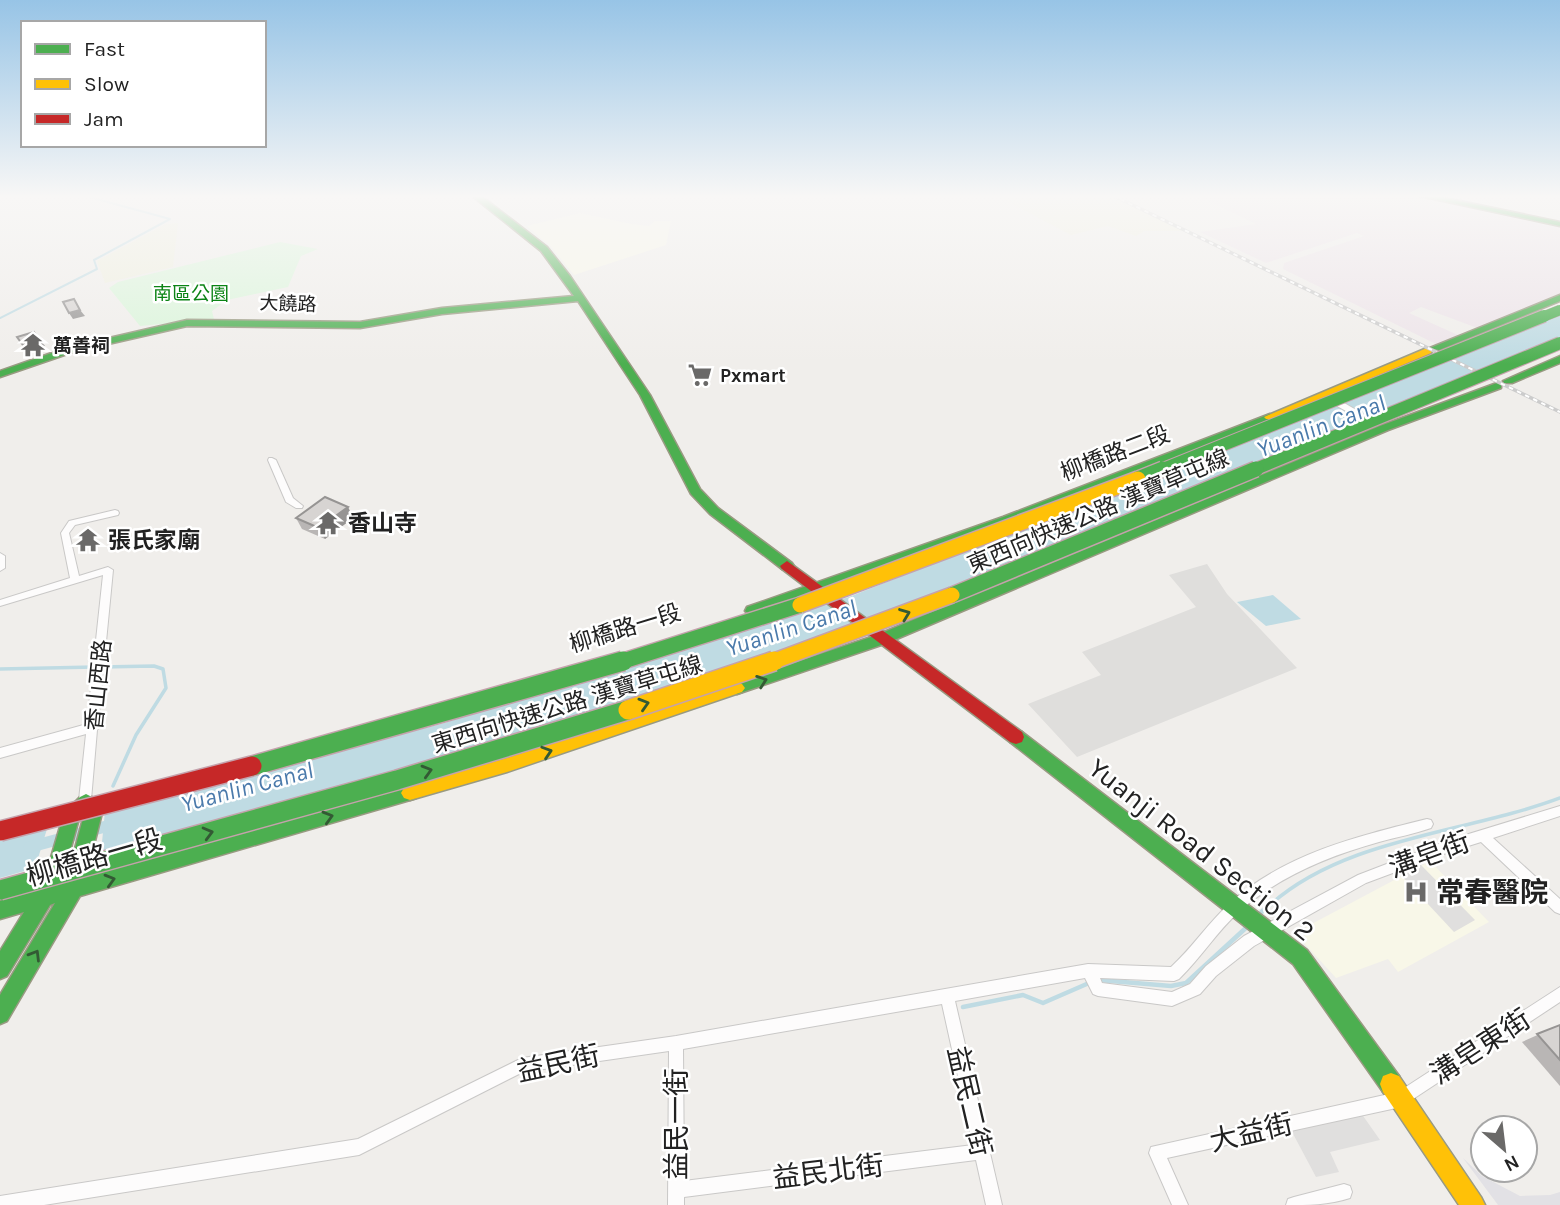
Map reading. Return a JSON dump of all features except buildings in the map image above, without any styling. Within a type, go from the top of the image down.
[{"type":"main road","points":[[546,251],[581,298],[645,395],[695,491],[715,511],[816,589]]},
{"type":"main road","name":"大饒路","points":[[0,374],[47,356],[169,326],[209,322],[360,325],[442,311],[581,298]]},
{"type":"main road","name":"柳橋路二段","points":[[816,589],[1333,398],[1431,350],[1560,298]]},
{"type":"main road","points":[[1333,398],[1356,385],[1560,304]]},
{"type":"main road","name":"東西向快速公路 漢寶草屯線","points":[[0,831],[432,719],[657,652],[946,552],[1560,310]]},
{"type":"main road","name":"東西向快速公路 漢寶草屯線","points":[[0,890],[314,804],[704,685],[982,585],[1560,343]]},
{"type":"main road","points":[[1397,410],[1425,404],[1560,351]]},
{"type":"main road","points":[[882,639],[1384,428],[1502,384],[1560,359]]},
{"type":"main road","name":"Yuanji Road Section 2","points":[[816,589],[1015,736],[1300,957],[1473,1205]]},
{"type":"main road","name":"柳橋路一段","points":[[0,824],[89,807],[431,711],[681,635],[816,589]]},
{"type":"main road","name":"柳橋路一段","points":[[0,910],[507,765],[882,639]]},
{"type":"main road","points":[[0,969],[44,898],[59,868],[70,819],[89,807]]},
{"type":"main road","points":[[0,1014],[74,890],[83,861],[89,807]]},
{"type":"street","points":[[1333,398],[1384,428]]},
{"type":"street","points":[[272,460],[289,500],[299,506]]},
{"type":"street","points":[[0,603],[75,580],[65,533],[72,523],[115,513]]},
{"type":"street","points":[[0,556],[0,568]]},
{"type":"street","name":"香山西路","points":[[75,580],[108,570],[89,807]]},
{"type":"street","points":[[0,753],[94,727]]},
{"type":"street","name":"溝皂街","points":[[1088,971],[1098,989],[1172,999],[1195,989],[1211,971],[1249,942],[1362,878],[1482,835],[1560,811]]},
{"type":"street","name":"益民街","points":[[0,1204],[359,1147],[522,1065],[676,1043],[1088,971],[1174,974],[1196,954],[1234,908],[1278,879],[1336,848],[1427,824]]},
{"type":"street","points":[[1482,835],[1560,908]]},
{"type":"street","name":"溝皂東街","points":[[1401,1099],[1560,994]]},
{"type":"street","name":"益民二街","points":[[947,996],[994,1205]]},
{"type":"street","name":"益民一街","points":[[676,1043],[676,1197]]},
{"type":"street","name":"大益街","points":[[1180,1205],[1157,1153],[1401,1099]]},
{"type":"street","name":"益民北街","points":[[676,1197],[981,1152]]},
{"type":"street","points":[[1294,1205],[1344,1192]]},
{"type":"shaded area","points":[[554,251],[647,251],[574,275]]},
{"type":"shaded area","points":[[1241,251],[1302,251],[1266,263]]},
{"type":"shaded area","points":[[1319,251],[1560,251],[1560,296],[1480,329],[1421,307],[1409,313],[1460,336],[1436,344],[1283,269],[1284,263]]},
{"type":"shaded area","points":[[1207,564],[1227,594],[1297,668],[1077,757],[1028,704],[1101,675],[1082,652],[1196,607],[1169,575]]},
{"type":"shaded area","name":"常春醫院","points":[[1430,861],[1489,922],[1398,972],[1388,959],[1336,978],[1303,942],[1306,927]]},
{"type":"shaded area","points":[[1419,863],[1475,920],[1454,932],[1399,873]]},
{"type":"shaded area","points":[[1361,1113],[1380,1140],[1330,1152],[1339,1172],[1316,1177],[1291,1130]]},
{"type":"shaded area","points":[[1482,1184],[1497,1184],[1520,1196],[1560,1192],[1560,1205],[1498,1205]]},
{"type":"green space","points":[[115,251],[175,251],[173,267],[105,283],[97,261]]},
{"type":"green space","name":"南區公園","points":[[243,251],[313,251],[301,256],[288,287],[227,300],[212,311],[214,319],[140,326],[109,288],[118,282]]},
{"type":"water","points":[[1560,315],[1560,340],[897,612],[544,728],[101,853],[105,811],[441,724],[849,597]]},
{"type":"water","points":[[1273,595],[1301,619],[1266,626],[1237,602]]},
{"type":"water","points":[[47,829],[35,868],[0,878],[0,841]]},
{"type":"waterway","points":[[0,318],[97,269],[94,260],[110,251]]},
{"type":"waterway","points":[[101,667],[154,666],[163,669],[166,688],[136,735],[113,786]]},
{"type":"waterway","points":[[0,669],[95,667]]},
{"type":"waterway","points":[[1271,904],[1301,882],[1335,864],[1371,850],[1560,798]]},
{"type":"waterway","name":"Yuanlin Canal","points":[[30,847],[115,824]]},
{"type":"waterway","points":[[1257,916],[1273,902]]},
{"type":"waterway","points":[[1099,980],[1171,986],[1186,983],[1248,926]]},
{"type":"waterway","points":[[963,1007],[1023,995],[1043,1003],[1089,983]]},
{"type":"railway","points":[[1228,251],[1560,412]]},
{"type":"traffic: fast","points":[[546,251],[567,278],[645,395],[695,491],[714,511],[787,566]]},
{"type":"traffic: fast","points":[[0,374],[70,350],[187,323],[360,325],[442,311],[581,298]]},
{"type":"traffic: fast","points":[[1435,348],[1560,298]]},
{"type":"traffic: fast","points":[[1138,479],[1560,310]]},
{"type":"traffic: fast","points":[[952,595],[1560,343]]},
{"type":"traffic: fast","points":[[1508,381],[1560,359]]},
{"type":"traffic: fast","points":[[737,688],[882,639],[1384,428],[1497,386]]},
{"type":"traffic: fast","points":[[752,611],[1007,520],[1270,417]]},
{"type":"traffic: fast","points":[[252,766],[563,680],[800,605]]},
{"type":"traffic: fast","points":[[0,890],[397,780],[628,710]]},
{"type":"traffic: fast","points":[[1016,737],[1300,957],[1391,1084]]},
{"type":"traffic: fast","points":[[0,910],[410,793]]},
{"type":"traffic: fast","points":[[0,1014],[73,890],[93,813],[86,802]]},
{"type":"traffic: fast","points":[[54,878],[70,819],[78,809]]},
{"type":"traffic: fast","points":[[0,969],[45,896]]},
{"type":"traffic: slow","points":[[1270,417],[1427,351]]},
{"type":"traffic: slow","points":[[800,605],[1138,479]]},
{"type":"traffic: slow","points":[[628,710],[789,656],[952,595]]},
{"type":"traffic: slow","points":[[410,793],[507,765],[737,688]]},
{"type":"traffic: slow","points":[[1391,1084],[1473,1205]]},
{"type":"traffic: jam","points":[[787,566],[1016,737]]},
{"type":"traffic: jam","points":[[0,831],[252,766]]},
{"type":"place","name":"萬善祠","points":[[33,345]]},
{"type":"place","name":"Pxmart","points":[[700,375]]},
{"type":"place","name":"香山寺","points":[[328,523]]},
{"type":"place","name":"張氏家廟","points":[[88,540]]},
{"type":"place","name":"常春醫院","points":[[1416,892]]}]
